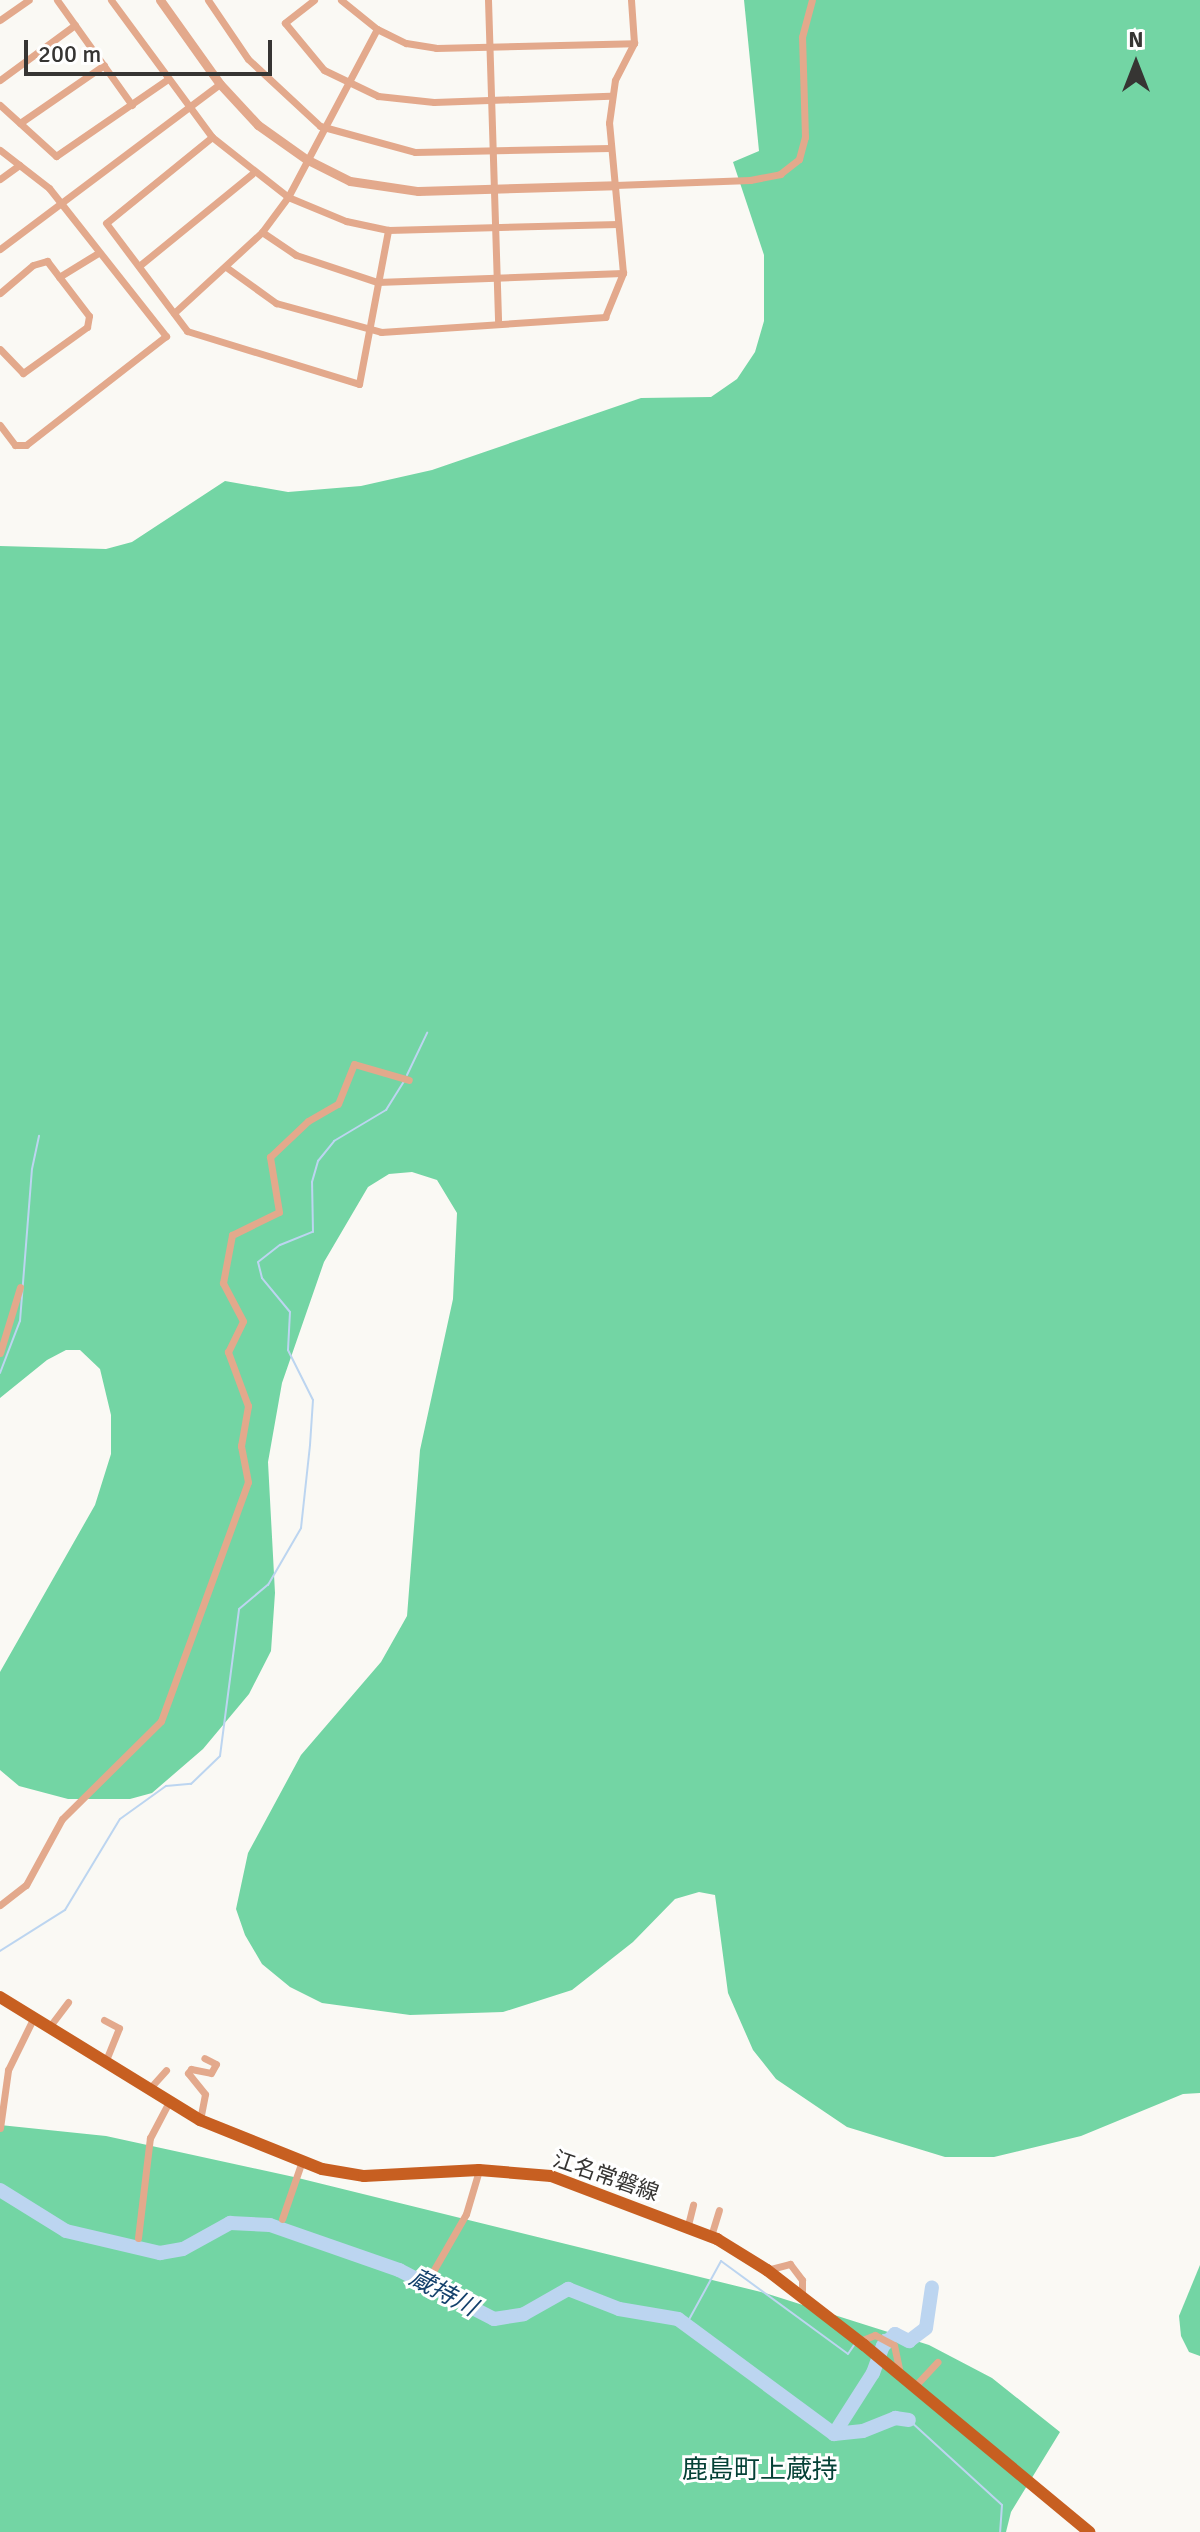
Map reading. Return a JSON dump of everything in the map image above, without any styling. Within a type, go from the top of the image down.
[{"type":"main road","name":"江名常磐線","points":[[0,1997],[200,2120],[302,2161],[364,2176],[479,2170],[551,2176],[711,2236],[767,2270],[859,2340],[1089,2532]]},
{"type":"street","points":[[0,20],[29,0]]},
{"type":"street","points":[[57,0],[132,105]]},
{"type":"street","points":[[111,0],[212,137],[252,174],[288,197],[346,221],[388,230],[618,224]]},
{"type":"street","points":[[160,0],[220,84],[258,125],[306,159],[350,181],[382,188],[492,189],[750,180],[780,174],[799,159],[805,137],[802,37],[812,0]]},
{"type":"street","points":[[314,0],[285,23],[324,70],[348,83],[404,101],[492,102],[610,96]]},
{"type":"street","points":[[341,0],[377,29],[406,43],[436,48],[634,43]]},
{"type":"street","points":[[488,0],[498,323]]},
{"type":"street","points":[[226,267],[276,303],[368,330],[605,317],[623,273],[610,148],[610,96],[634,43],[631,0]]},
{"type":"street","points":[[211,1],[258,70],[324,128],[415,152],[610,148]]},
{"type":"street","points":[[0,80],[75,25]]},
{"type":"street","points":[[174,313],[262,232],[288,197],[377,29]]},
{"type":"street","points":[[20,123],[104,65]]},
{"type":"street","points":[[0,105],[56,156],[168,79]]},
{"type":"street","points":[[0,249],[220,84]]},
{"type":"street","points":[[212,137],[106,223],[187,331],[359,384],[388,230]]},
{"type":"street","points":[[0,150],[49,188],[166,336],[26,445],[15,445],[0,425]]},
{"type":"street","points":[[0,179],[19,165]]},
{"type":"street","points":[[139,266],[252,174]]},
{"type":"street","points":[[262,232],[296,255],[377,282],[623,273]]},
{"type":"street","points":[[59,277],[98,253]]},
{"type":"street","points":[[0,293],[41,261],[59,277],[89,316],[87,327],[23,373],[0,349]]},
{"type":"street","points":[[0,1905],[26,1885],[62,1819],[161,1721],[248,1482],[241,1446],[248,1406],[228,1352],[243,1321],[223,1283],[232,1235],[279,1212],[270,1157],[308,1121],[338,1104],[354,1064],[409,1080]]},
{"type":"street","points":[[0,1353],[20,1287]]},
{"type":"street","points":[[50,2026],[68,2002]]},
{"type":"street","points":[[0,2128],[8,2070],[34,2017]]},
{"type":"street","points":[[104,2020],[119,2028],[105,2062]]},
{"type":"street","points":[[200,2120],[206,2098],[188,2073],[191,2069],[211,2073],[216,2064],[204,2058]]},
{"type":"street","points":[[150,2088],[166,2070]]},
{"type":"street","points":[[138,2238],[150,2138],[169,2102]]},
{"type":"street","points":[[282,2219],[302,2161]]},
{"type":"street","points":[[424,2287],[466,2214],[479,2170]]},
{"type":"street","points":[[688,2225],[693,2205]]},
{"type":"street","points":[[711,2236],[719,2210]]},
{"type":"street","points":[[859,2340],[875,2335],[888,2342],[900,2356],[900,2374]]},
{"type":"street","points":[[915,2386],[937,2362]]},
{"type":"green space","points":[[744,0],[1200,0],[1200,2093],[1183,2094],[1081,2136],[994,2157],[945,2157],[847,2127],[776,2079],[753,2050],[728,1993],[715,1895],[699,1892],[675,1899],[633,1942],[572,1990],[503,2012],[410,2015],[322,2003],[290,1987],[262,1964],[245,1935],[236,1909],[248,1853],[301,1755],[381,1662],[407,1616],[420,1450],[453,1299],[457,1213],[437,1180],[412,1172],[389,1174],[368,1187],[324,1262],[282,1383],[268,1462],[275,1593],[271,1651],[249,1694],[203,1749],[152,1793],[130,1799],[68,1799],[19,1786],[0,1770],[0,1672],[95,1505],[111,1454],[111,1415],[100,1369],[80,1350],[66,1350],[47,1360],[0,1398],[0,546],[106,549],[132,542],[225,481],[288,492],[361,486],[432,470],[641,398],[711,397],[737,379],[755,352],[764,321],[764,255],[733,162],[759,151]]},
{"type":"green space","points":[[0,2125],[106,2136],[294,2177],[765,2293],[929,2345],[992,2378],[1060,2432],[1011,2512],[1006,2532],[0,2532]]},
{"type":"green space","points":[[1200,2265],[1200,2356],[1189,2352],[1181,2336],[1179,2316]]},
{"type":"waterway","points":[[407,1075],[427,1033]]},
{"type":"waterway","points":[[0,1951],[65,1910],[120,1819],[166,1786],[191,1784],[220,1756],[239,1609],[268,1585],[301,1528],[310,1445],[313,1400],[288,1350],[290,1312],[262,1278],[258,1262],[280,1245],[313,1232],[312,1182],[318,1161],[334,1141],[386,1110],[404,1081]]},
{"type":"waterway","points":[[0,1373],[20,1321],[32,1169],[39,1136]]},
{"type":"waterway","name":"蔵持川","points":[[0,2190],[66,2231],[160,2253],[183,2249],[230,2223],[270,2225],[399,2270],[494,2319],[524,2314],[568,2289],[619,2309],[678,2319],[834,2434],[863,2431],[895,2418],[909,2420]]},
{"type":"waterway","points":[[686,2325],[721,2261],[848,2354],[854,2345]]},
{"type":"waterway","points":[[834,2434],[873,2373],[883,2346],[895,2334],[909,2341],[926,2328],[932,2287]]},
{"type":"waterway","points":[[883,2335],[895,2334]]},
{"type":"waterway","points":[[909,2420],[1002,2505],[1000,2532]]},
{"type":"district","name":"鹿島町上蔵持","points":[[760,2471]]}]
